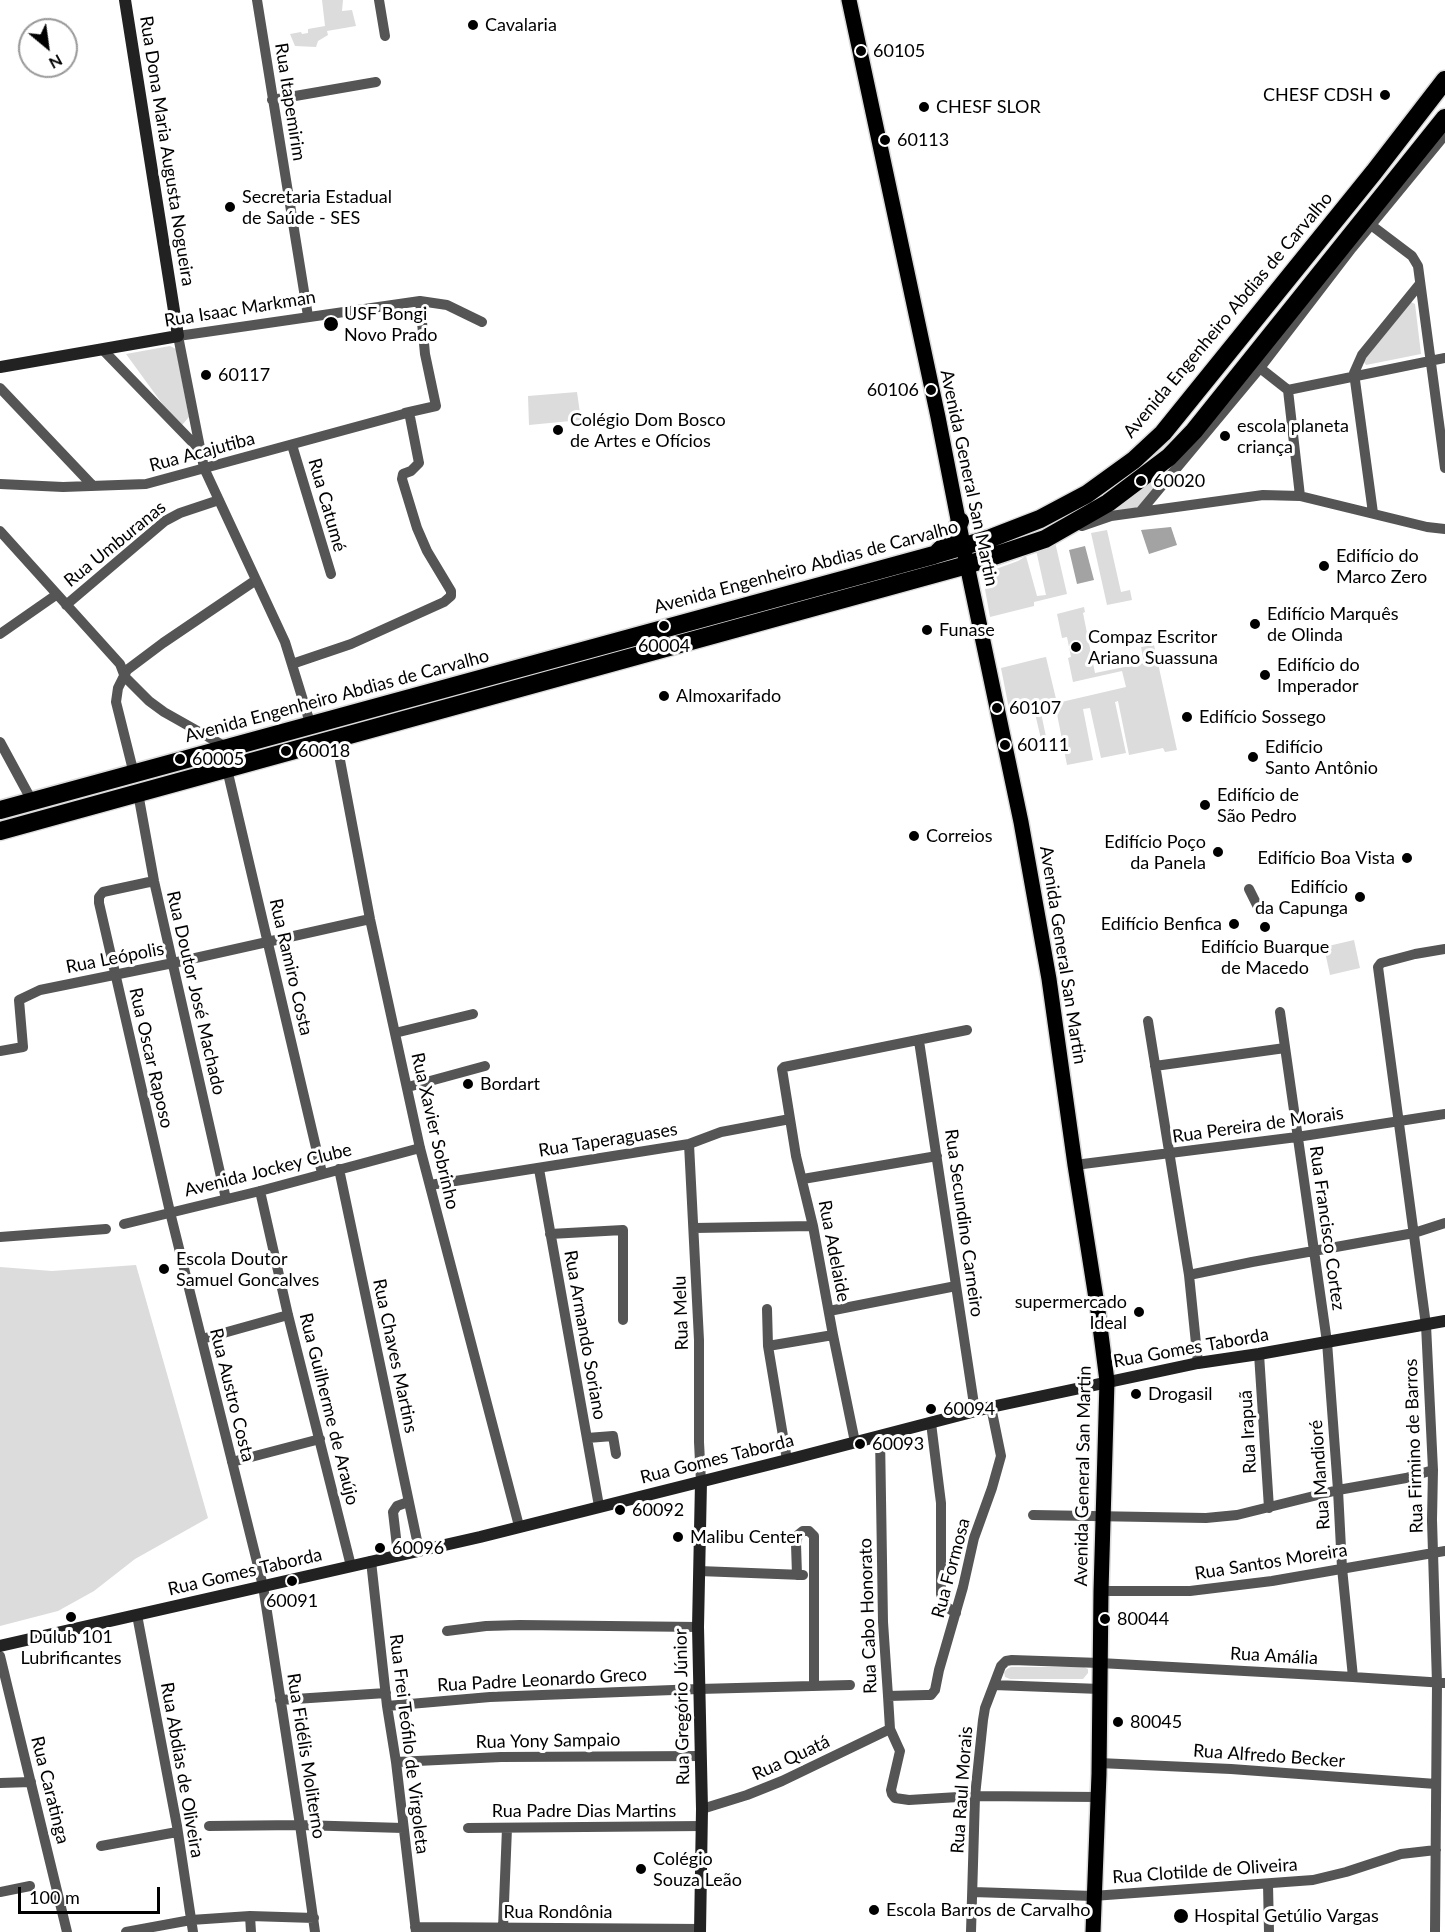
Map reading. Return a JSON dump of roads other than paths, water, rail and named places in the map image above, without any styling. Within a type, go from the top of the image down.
[{"type":"highway","name":"Avenida Engenheiro Abdias de Carvalho","points":[[0,810],[934,555],[957,542],[991,538],[1040,519],[1088,494],[1134,460],[1163,433],[1374,172],[1445,80]]},
{"type":"highway","points":[[0,831],[944,571],[979,566],[1097,515],[1108,503],[1155,470],[1194,431],[1445,118]]},
{"type":"highway","points":[[1088,494],[1086,501],[1097,515]]},
{"type":"highway","points":[[1038,541],[1064,522],[1088,494]]},
{"type":"highway","points":[[960,521],[970,532],[991,538]]},
{"type":"highway","points":[[780,617],[805,590],[826,575],[842,568],[957,542],[960,521]]},
{"type":"main road","name":"Rua Dona Maria Augusta Nogueira","points":[[124,0],[146,107],[178,336]]},
{"type":"main road","name":"Avenida General San Martin","points":[[849,0],[960,521]]},
{"type":"main road","name":"Rua Isaac Markman","points":[[0,367],[178,336]]},
{"type":"main road","name":"Avenida General San Martin","points":[[957,542],[979,566],[1052,998],[1107,1382],[1093,1932]]},
{"type":"main road","name":"Rua Gomes Taborda","points":[[0,1646],[480,1537],[991,1407],[1198,1363],[1445,1321]]},
{"type":"main road","name":"Rua Gregório Júnior","points":[[700,1931],[702,1809],[698,1627],[701,1482]]},
{"type":"street","name":"Rua Itapemirim","points":[[257,0],[308,316]]},
{"type":"street","points":[[379,0],[385,36]]},
{"type":"street","points":[[272,100],[376,82]]},
{"type":"street","points":[[1140,512],[1260,368],[1371,225],[1445,135]]},
{"type":"street","points":[[1371,225],[1414,259],[1419,272],[1445,468]]},
{"type":"street","points":[[1373,513],[1354,375],[1362,355],[1419,285]]},
{"type":"street","name":"Rua Isaac Markman","points":[[178,336],[420,301],[447,305],[482,322]]},
{"type":"street","name":"Rua Acajutiba","points":[[0,484],[63,487],[146,484],[436,406],[425,354],[420,301]]},
{"type":"street","name":"Rua Dona Maria Augusta Nogueira","points":[[178,336],[204,468],[285,642],[311,726]]},
{"type":"street","name":"Rua Dona Maria Augusta Nogueira","points":[[103,350],[199,450]]},
{"type":"street","points":[[1288,390],[1445,358]]},
{"type":"street","points":[[1260,368],[1288,390],[1300,496]]},
{"type":"street","points":[[0,388],[93,486]]},
{"type":"street","points":[[292,664],[351,644],[444,602],[451,596],[451,591],[427,551],[412,515],[402,479],[403,474],[411,471],[419,463],[410,417],[406,413]]},
{"type":"street","name":"Rua Catumé","points":[[292,445],[331,574]]},
{"type":"street","points":[[1164,485],[1162,491],[1164,498],[1168,504],[1177,508]]},
{"type":"street","points":[[1097,515],[1177,508],[1249,496],[1300,496],[1437,530],[1445,529]]},
{"type":"street","name":"Rua Umburanas","points":[[66,605],[165,521],[180,513],[219,500]]},
{"type":"street","points":[[0,531],[120,664],[125,677],[149,701],[226,747]]},
{"type":"street","points":[[134,774],[116,702],[118,688],[127,670],[256,580]]},
{"type":"street","name":"Rua Umburanas","points":[[0,634],[56,595]]},
{"type":"street","name":"Rua Xavier Sobrinho","points":[[336,739],[370,919],[420,1148],[519,1526]]},
{"type":"street","points":[[0,742],[5,761],[32,801]]},
{"type":"street","name":"Rua Ramiro Costa","points":[[227,769],[322,1173]]},
{"type":"street","name":"Rua Doutor José Machado","points":[[138,793],[154,881],[226,1199]]},
{"type":"street","name":"Rua Oscar Raposo","points":[[154,881],[103,892],[99,897],[102,921],[170,1212]]},
{"type":"street","points":[[1249,889],[1258,907]]},
{"type":"street","name":"Rua Leópolis","points":[[0,1051],[23,1047],[19,1000],[40,990],[370,919]]},
{"type":"street","name":"Rua Firmino de Barros","points":[[1438,1927],[1436,1784],[1441,1683],[1440,1552],[1432,1520],[1433,1470],[1426,1324],[1378,967],[1381,963],[1445,949]]},
{"type":"street","name":"Rua Francisco Cortez","points":[[1280,1012],[1327,1342]]},
{"type":"street","points":[[395,1033],[473,1014]]},
{"type":"street","points":[[1148,1021],[1189,1275],[1198,1363]]},
{"type":"street","points":[[919,1041],[967,1030]]},
{"type":"street","name":"Rua Adelaide","points":[[855,1442],[813,1226],[796,1156],[782,1071],[784,1066],[919,1041]]},
{"type":"street","name":"Rua Secundino Carneiro","points":[[919,1041],[975,1411]]},
{"type":"street","points":[[1155,1066],[1285,1048]]},
{"type":"street","points":[[408,1087],[485,1066]]},
{"type":"street","name":"Rua Pereira de Morais","points":[[1075,1165],[1297,1137],[1445,1114]]},
{"type":"street","name":"Rua Taperaguases","points":[[430,1185],[689,1144],[728,1130],[790,1119]]},
{"type":"street","name":"Rua Melu","points":[[689,1144],[699,1340],[701,1482]]},
{"type":"street","name":"Avenida Jockey Clube","points":[[124,1224],[260,1191],[420,1148]]},
{"type":"street","points":[[803,1179],[938,1156]]},
{"type":"street","name":"Rua Chaves Martins","points":[[339,1169],[419,1550]]},
{"type":"street","name":"Rua Armando Soriano","points":[[539,1169],[599,1506]]},
{"type":"street","name":"Rua Guilherme de Araújo","points":[[260,1191],[288,1316],[351,1566]]},
{"type":"street","name":"Rua Austro Costa","points":[[170,1212],[262,1586]]},
{"type":"street","points":[[1189,1275],[1414,1233],[1445,1223]]},
{"type":"street","points":[[694,1228],[813,1226]]},
{"type":"street","points":[[0,1237],[106,1229]]},
{"type":"street","points":[[550,1234],[623,1230],[623,1320]]},
{"type":"street","points":[[829,1311],[956,1286]]},
{"type":"street","points":[[767,1309],[768,1346],[787,1460]]},
{"type":"street","points":[[202,1339],[288,1316]]},
{"type":"street","points":[[768,1346],[833,1335]]},
{"type":"street","name":"Rua Mandioré","points":[[1327,1342],[1342,1568],[1353,1677]]},
{"type":"street","name":"Rua Irapuã","points":[[1259,1354],[1269,1508]]},
{"type":"street","name":"Rua Formosa","points":[[888,1696],[933,1693],[974,1538],[1001,1456],[991,1407]]},
{"type":"street","points":[[930,1423],[941,1503],[941,1594],[945,1605],[956,1613]]},
{"type":"street","points":[[587,1438],[613,1436],[616,1454]]},
{"type":"street","name":"Rua Cabo Honorato","points":[[880,1436],[883,1622],[890,1729],[900,1751],[891,1790],[895,1798],[900,1799],[975,1796]]},
{"type":"street","points":[[232,1462],[320,1439]]},
{"type":"street","points":[[1033,1515],[1206,1518],[1237,1515],[1433,1470]]},
{"type":"street","points":[[398,1555],[393,1512],[398,1506],[408,1502]]},
{"type":"street","points":[[797,1575],[798,1535],[803,1531],[809,1531],[814,1536],[812,1575],[814,1686]]},
{"type":"street","name":"Rua Santos Moreira","points":[[1101,1591],[1190,1591],[1272,1581],[1440,1552]]},
{"type":"street","name":"Rua Frei Teófilo de Virgoleta","points":[[371,1561],[416,1930]]},
{"type":"street","points":[[699,1571],[812,1575]]},
{"type":"street","name":"Rua Fidélis Moliterno","points":[[262,1586],[315,1932]]},
{"type":"street","name":"Rua Abdias de Oliveira","points":[[137,1615],[192,1926]]},
{"type":"street","points":[[447,1630],[520,1625],[698,1627]]},
{"type":"street","name":"Rua Caratinga","points":[[0,1656],[67,1932]]},
{"type":"street","name":"Rua Amália","points":[[1012,1660],[1441,1683]]},
{"type":"street","name":"Rua Raul Morais","points":[[971,1932],[975,1796],[985,1708],[1001,1666],[1012,1660]]},
{"type":"street","name":"Rua Padre Leonardo Greco","points":[[387,1706],[490,1697],[850,1685]]},
{"type":"street","points":[[994,1685],[1100,1689]]},
{"type":"street","points":[[280,1700],[386,1693]]},
{"type":"street","name":"Rua Quatá","points":[[702,1809],[783,1781],[890,1729]]},
{"type":"street","name":"Rua Yony Sampaio","points":[[396,1762],[501,1757],[701,1755]]},
{"type":"street","name":"Rua Alfredo Becker","points":[[1099,1763],[1243,1770],[1436,1784]]},
{"type":"street","points":[[0,1783],[31,1782]]},
{"type":"street","points":[[975,1796],[1098,1797]]},
{"type":"street","points":[[209,1826],[300,1824],[403,1828]]},
{"type":"street","name":"Rua Padre Dias Martins","points":[[468,1828],[702,1826]]},
{"type":"street","points":[[503,1928],[507,1828]]},
{"type":"street","points":[[101,1846],[177,1832]]},
{"type":"street","name":"Rua Clotilde de Oliveira","points":[[973,1892],[1093,1896],[1313,1880],[1401,1854],[1436,1850]]},
{"type":"street","points":[[1268,1884],[1269,1932]]},
{"type":"street","points":[[0,1892],[30,1886]]},
{"type":"street","points":[[250,1916],[251,1932]]},
{"type":"street","points":[[126,1932],[192,1926],[250,1916],[314,1918]]},
{"type":"street","name":"Rua Rondônia","points":[[416,1930],[503,1928],[700,1931]]},
{"type":"place","name":"Cavalaria","points":[[473,25]]},
{"type":"place","name":"60105","points":[[861,51]]},
{"type":"place","name":"CHESF CDSH","points":[[1385,95]]},
{"type":"place","name":"CHESF SLOR","points":[[924,107]]},
{"type":"place","name":"60113","points":[[885,140]]},
{"type":"place","name":"Secretaria Estadual de Saúde - SES","points":[[230,207]]},
{"type":"place","name":"USF Bongi Novo Prado","points":[[331,324]]},
{"type":"place","name":"60117","points":[[206,375]]},
{"type":"place","name":"60106","points":[[931,390]]},
{"type":"place","name":"Colégio Dom Bosco de Artes e Ofícios","points":[[558,430]]},
{"type":"place","name":"escola planeta criança","points":[[1225,436]]},
{"type":"place","name":"60020","points":[[1141,481]]},
{"type":"place","name":"Edifício do Marco Zero","points":[[1324,566]]},
{"type":"place","name":"Edifício Marquês de Olinda","points":[[1255,624]]},
{"type":"place","name":"60004","points":[[664,626]]},
{"type":"place","name":"Funase","points":[[927,630]]},
{"type":"place","name":"Compaz Escritor Ariano Suassuna","points":[[1076,647]]},
{"type":"place","name":"Edifício do Imperador","points":[[1265,675]]},
{"type":"place","name":"Almoxarifado","points":[[664,696]]},
{"type":"place","name":"60107","points":[[997,708]]},
{"type":"place","name":"Edifício Sossego","points":[[1187,717]]},
{"type":"place","name":"60111","points":[[1005,745]]},
{"type":"place","name":"60018","points":[[286,751]]},
{"type":"place","name":"Edifício Santo Antônio","points":[[1253,757]]},
{"type":"place","name":"60005","points":[[180,759]]},
{"type":"place","name":"Edifício de São Pedro","points":[[1205,805]]},
{"type":"place","name":"Correios","points":[[914,836]]},
{"type":"place","name":"Edifício Poço da Panela","points":[[1218,852]]},
{"type":"place","name":"Edifício Boa Vista","points":[[1407,858]]},
{"type":"place","name":"Edifício da Capunga","points":[[1360,897]]},
{"type":"place","name":"Edifício Benfica","points":[[1234,924]]},
{"type":"place","name":"Edifício Buarque de Macedo","points":[[1265,927]]},
{"type":"place","name":"Bordart","points":[[468,1084]]},
{"type":"place","name":"Escola Doutor Samuel Goncalves","points":[[164,1269]]},
{"type":"place","name":"supermercado Ideal","points":[[1139,1312]]},
{"type":"place","name":"Drogasil","points":[[1136,1394]]},
{"type":"place","name":"60094","points":[[931,1409]]},
{"type":"place","name":"60093","points":[[860,1444]]},
{"type":"place","name":"60092","points":[[620,1510]]},
{"type":"place","name":"Malibu Center","points":[[678,1537]]},
{"type":"place","name":"60096","points":[[380,1548]]},
{"type":"place","name":"60091","points":[[292,1581]]},
{"type":"place","name":"Dulub 101 Lubrificantes","points":[[71,1617]]},
{"type":"place","name":"80044","points":[[1105,1619]]},
{"type":"place","name":"80045","points":[[1118,1722]]},
{"type":"place","name":"Colégio Souza Leão","points":[[641,1869]]},
{"type":"place","name":"Escola Barros de Carvalho","points":[[874,1910]]},
{"type":"place","name":"Hospital Getúlio Vargas","points":[[1181,1916]]}]
